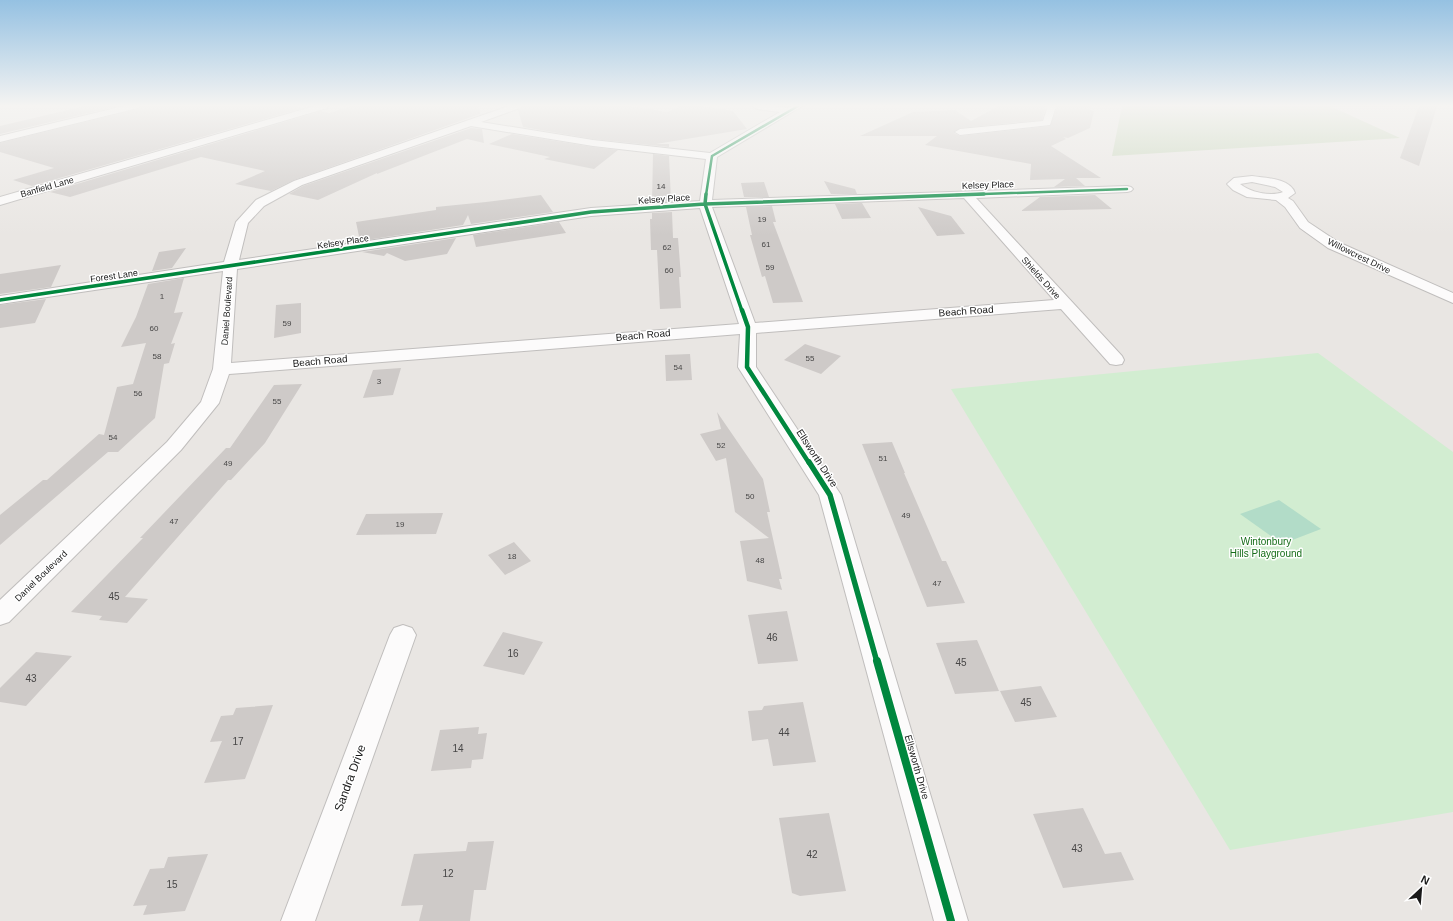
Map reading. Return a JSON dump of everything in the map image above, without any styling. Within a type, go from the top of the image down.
[{"type":"street","name":"Banfield Lane","points":[[0,201],[177,149]]},
{"type":"street","name":"Daniel Boulevard","points":[[0,615],[174,446],[210,404],[222,369],[230,267],[242,222],[260,203],[298,183],[396,149]]},
{"type":"street","points":[[648,149],[712,156],[724,149]]},
{"type":"street","name":"Ellsworth Drive","points":[[712,156],[705,204],[748,327],[747,367],[830,495],[951,921]]},
{"type":"street","name":"Kelsey Place","points":[[230,267],[591,212],[705,204],[1128,189]]},
{"type":"street","name":"Shields Drive","points":[[966,194],[1116,360]]},
{"type":"street","name":"Willowcrest Drive","points":[[1277,196],[1289,204],[1304,225],[1333,245],[1453,299]]},
{"type":"street","name":"Forest Lane","points":[[0,300],[230,267]]},
{"type":"street","name":"Beach Road","points":[[222,369],[748,327],[1064,304]]},
{"type":"street","name":"Sandra Drive","points":[[298,921],[403,635]]},
{"type":"green space","points":[[1113,149],[1224,149],[1112,156]]},
{"type":"green space","name":"Wintonbury Hills Playground","points":[[1318,353],[1453,452],[1453,812],[1230,850],[951,389]]},
{"type":"green space","points":[[1279,500],[1321,529],[1282,544],[1240,514]]},
{"type":"building","points":[[0,149],[161,149],[32,186],[13,180],[54,168],[0,152]]},
{"type":"building","points":[[194,149],[381,149],[294,180],[271,191],[235,184],[265,171],[201,157],[70,197],[50,192]]},
{"type":"building","points":[[410,149],[441,149],[377,173],[318,200],[289,194],[303,186]]},
{"type":"building","points":[[512,149],[618,150],[594,169],[544,159],[550,157]]},
{"type":"building","points":[[947,149],[1056,149],[1101,178],[1076,178],[1085,186],[1054,187],[1065,179],[1030,180],[1031,164]]},
{"type":"building","points":[[1403,149],[1424,149],[1419,166],[1400,158]]},
{"type":"building","points":[[653,154],[669,156],[671,201],[652,203]]},
{"type":"building","points":[[824,181],[855,189],[857,194],[831,194]]},
{"type":"building","points":[[764,182],[769,197],[744,197],[741,183]]},
{"type":"building","points":[[541,195],[553,212],[471,224],[468,215],[463,225],[360,241],[356,222],[436,210],[436,207]]},
{"type":"building","points":[[1095,195],[1112,209],[1021,211],[1040,197]]},
{"type":"building","points":[[862,203],[871,218],[842,219],[835,204]]},
{"type":"building","points":[[772,206],[776,222],[773,222],[803,302],[773,303],[765,276],[762,277],[750,235],[752,235],[746,207]]},
{"type":"building","points":[[918,207],[951,216],[965,234],[937,236]]},
{"type":"building","points":[[672,212],[673,238],[678,238],[681,277],[679,277],[681,308],[660,309],[657,250],[651,250],[650,219],[652,219],[652,213]]},
{"type":"building","points":[[559,222],[566,233],[476,247],[473,235]]},
{"type":"building","points":[[456,238],[447,254],[405,261],[387,253],[384,256],[362,252]]},
{"type":"building","points":[[186,248],[172,268],[152,271],[159,252]]},
{"type":"building","points":[[61,265],[51,287],[0,294],[0,274]]},
{"type":"building","points":[[184,278],[174,313],[183,312],[171,344],[175,343],[169,363],[164,364],[155,418],[118,452],[108,452],[0,545],[0,515],[43,480],[47,480],[99,434],[104,435],[117,387],[133,384],[146,343],[121,347],[136,317],[148,284]]},
{"type":"building","points":[[46,299],[35,323],[0,328],[0,305]]},
{"type":"building","points":[[301,303],[301,333],[274,338],[276,305]]},
{"type":"building","points":[[805,344],[841,356],[821,374],[784,360]]},
{"type":"building","points":[[690,354],[692,380],[666,381],[665,355]]},
{"type":"building","points":[[401,368],[393,395],[363,398],[373,370]]},
{"type":"building","points":[[302,384],[265,443],[231,480],[228,480],[125,597],[148,599],[127,623],[99,620],[102,616],[71,612],[143,538],[140,538],[226,448],[230,448],[274,385]]},
{"type":"building","points":[[717,412],[763,479],[770,512],[767,512],[782,579],[779,579],[782,590],[747,581],[740,541],[769,538],[735,512],[726,458],[716,461],[700,434],[721,429]]},
{"type":"building","points":[[892,442],[942,561],[946,561],[965,603],[927,607],[862,444]]},
{"type":"building","points":[[443,513],[436,534],[356,535],[366,514]]},
{"type":"building","points":[[514,542],[531,561],[505,575],[488,555]]},
{"type":"building","points":[[787,611],[798,661],[758,664],[748,615]]},
{"type":"building","points":[[503,632],[543,642],[524,675],[483,666]]},
{"type":"building","points":[[977,640],[999,691],[955,694],[936,643]]},
{"type":"building","points":[[36,652],[72,656],[26,706],[0,702],[0,688]]},
{"type":"building","points":[[1041,686],[1057,717],[1015,722],[1000,691]]},
{"type":"building","points":[[803,702],[816,762],[773,766],[768,739],[752,741],[748,711],[762,710],[764,706]]},
{"type":"building","points":[[273,705],[245,779],[204,783],[222,741],[210,742],[221,716],[233,715],[236,708]]},
{"type":"building","points":[[479,727],[478,734],[487,733],[483,759],[472,760],[471,768],[431,771],[440,730]]},
{"type":"building","points":[[1083,808],[1105,854],[1121,852],[1134,880],[1063,888],[1033,814]]},
{"type":"building","points":[[829,813],[846,891],[800,896],[792,893],[779,818]]},
{"type":"building","points":[[494,841],[486,890],[474,890],[470,921],[419,921],[423,905],[401,906],[414,854],[466,851],[468,842]]},
{"type":"building","points":[[208,854],[185,911],[143,915],[147,905],[133,906],[150,869],[164,868],[168,857]]},
{"type":"cycle path","points":[[724,149],[712,156],[705,204],[748,327],[747,367],[830,495],[951,921]]},
{"type":"cycle path","points":[[0,300],[591,212],[705,204],[1127,189]]}]
